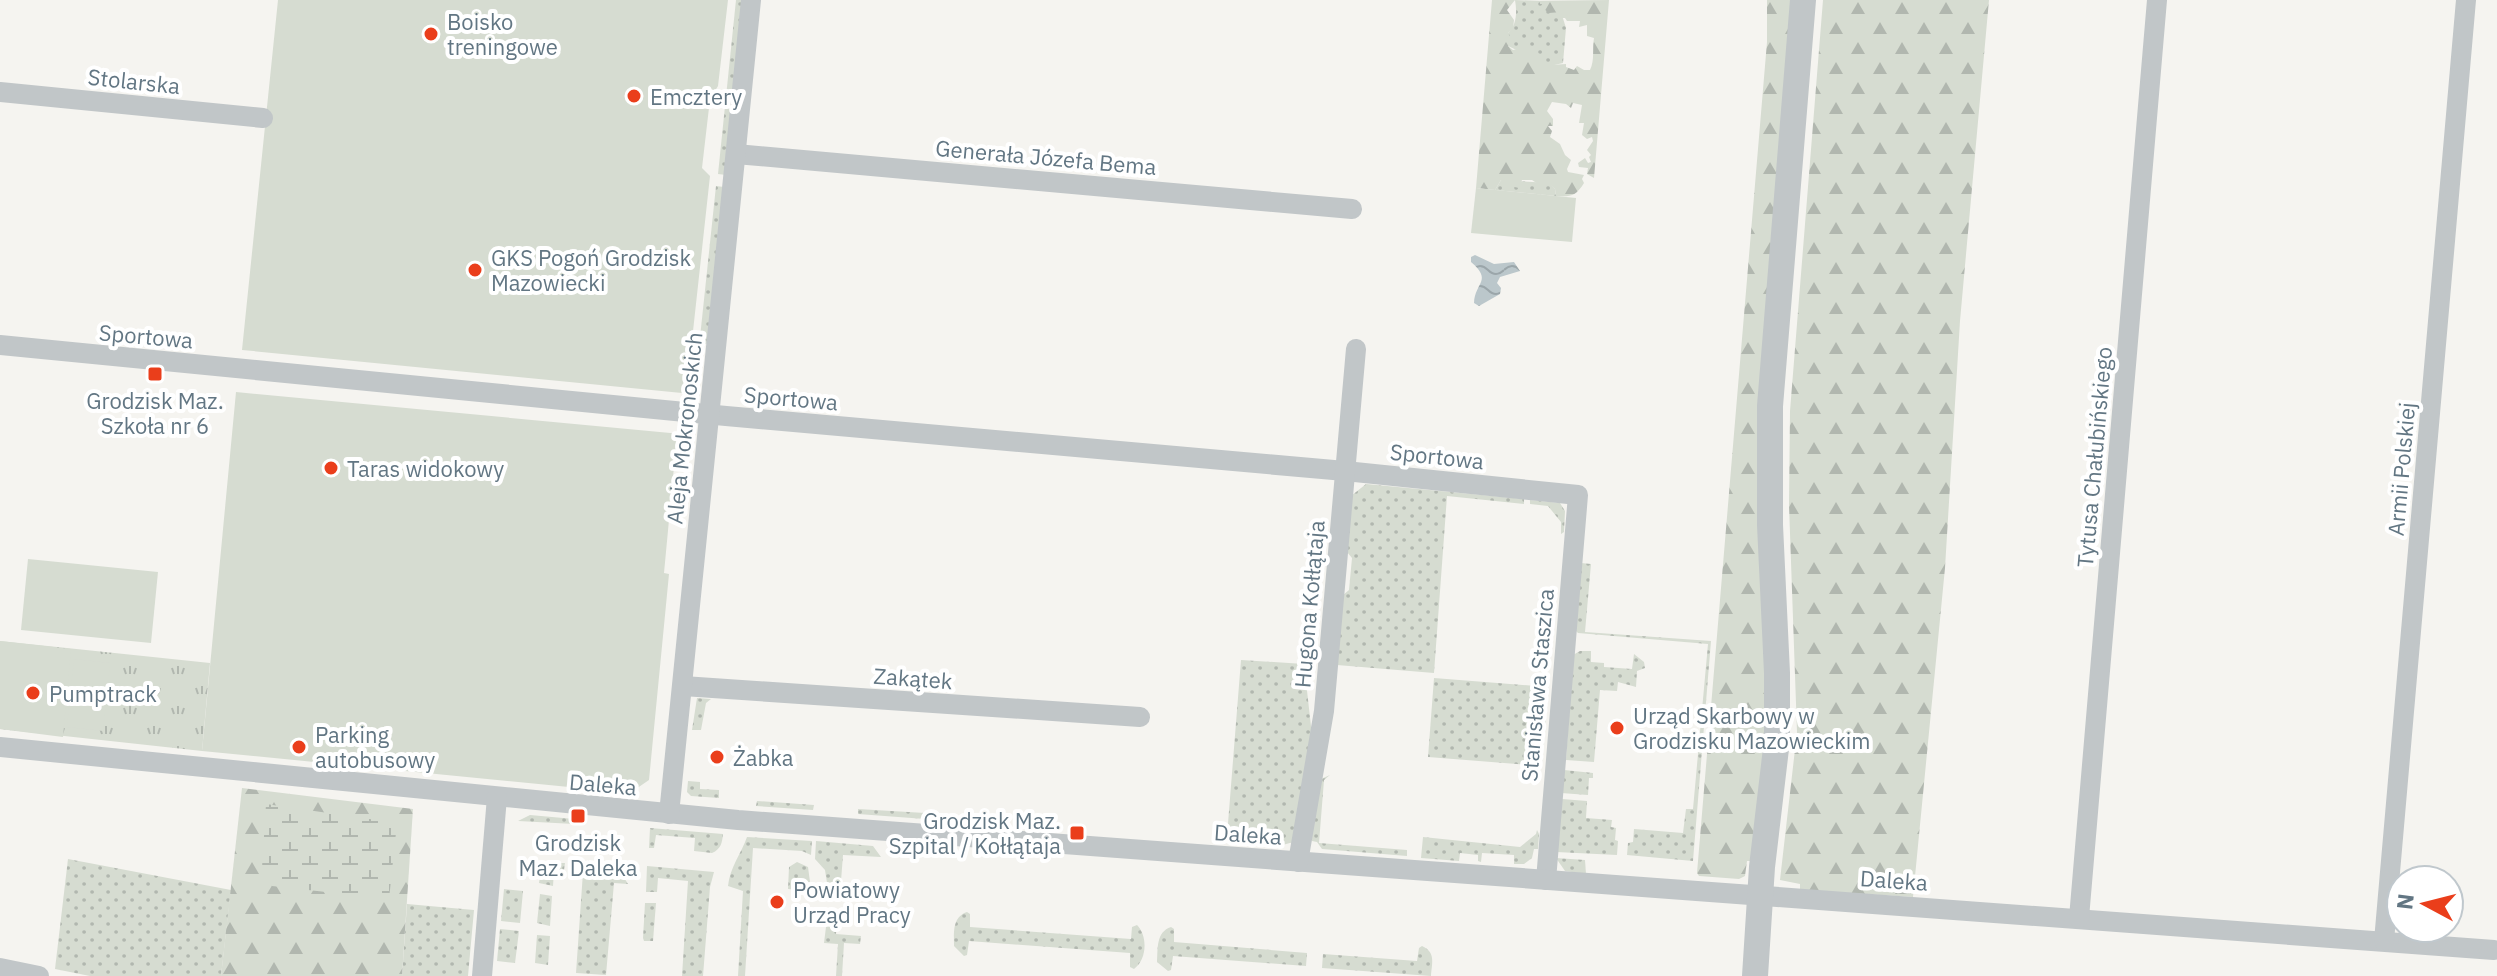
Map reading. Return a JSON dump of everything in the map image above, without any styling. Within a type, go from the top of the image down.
[{"type":"street","name":"Aleja Mokronoskich","points":[[669,814],[751,0]]},
{"type":"street","points":[[1755,976],[1778,725],[1770,525],[1770,406],[1803,0]]},
{"type":"street","name":"Tytusa Chałubińskiego","points":[[2079,918],[2157,0]]},
{"type":"street","name":"Armii Polskiej","points":[[2384,941],[2466,0]]},
{"type":"street","name":"Stolarska","points":[[0,92],[263,118]]},
{"type":"street","name":"Generała Józefa Bema","points":[[736,154],[1352,209]]},
{"type":"street","name":"Sportowa","points":[[0,345],[710,415],[1345,471],[1578,495]]},
{"type":"street","name":"Hugona Kołłątaja","points":[[1298,862],[1324,711],[1356,349]]},
{"type":"street","name":"Stanisława Staszica","points":[[1546,880],[1578,495]]},
{"type":"street","name":"Zakątek","points":[[683,686],[1140,717]]},
{"type":"street","name":"Daleka","points":[[0,747],[669,814],[2494,950]]},
{"type":"street","points":[[482,976],[497,797]]},
{"type":"street","points":[[0,968],[39,976]]},
{"type":"green space","name":"GKS Pogoń Grodzisk Mazowiecki","points":[[278,0],[728,0],[718,86],[710,99],[702,168],[710,176],[687,386],[682,393],[242,350]]},
{"type":"green space","points":[[736,0],[742,0],[726,175],[718,174]]},
{"type":"green space","points":[[1492,0],[1515,0],[1507,10],[1514,20],[1513,29],[1508,33],[1511,38],[1508,46],[1513,50],[1528,46],[1530,51],[1543,55],[1550,65],[1566,64],[1574,70],[1577,66],[1590,70],[1594,38],[1587,36],[1587,25],[1579,27],[1580,21],[1561,18],[1561,12],[1549,13],[1544,9],[1546,4],[1540,4],[1540,1],[1530,5],[1526,1],[1609,0],[1594,178],[1587,174],[1588,168],[1579,167],[1578,163],[1585,158],[1588,163],[1591,162],[1587,150],[1593,141],[1592,137],[1587,139],[1582,135],[1584,123],[1579,123],[1582,105],[1573,103],[1571,108],[1552,102],[1547,111],[1553,119],[1553,126],[1548,126],[1552,131],[1550,137],[1560,144],[1571,160],[1568,172],[1584,175],[1584,183],[1573,195],[1556,196],[1550,184],[1541,186],[1532,180],[1522,180],[1519,188],[1501,180],[1495,190],[1476,188]]},
{"type":"green space","points":[[1515,0],[1540,1],[1561,12],[1566,28],[1563,63],[1550,66],[1508,46],[1508,33],[1516,18]]},
{"type":"green space","points":[[1767,0],[1794,0],[1769,706],[1754,861],[1747,861],[1745,876],[1739,879],[1699,876],[1697,873],[1767,42]]},
{"type":"green space","points":[[1823,0],[1989,0],[1960,321],[1945,568],[1913,897],[1800,890],[1800,884],[1780,880],[1797,732],[1789,505],[1790,411]]},
{"type":"green space","points":[[1501,180],[1550,183],[1556,196],[1495,190]]},
{"type":"green space","points":[[716,186],[724,187],[708,343],[699,347]]},
{"type":"green space","points":[[1476,188],[1576,198],[1572,242],[1471,233]]},
{"type":"green space","points":[[236,392],[681,434],[677,435],[664,573],[669,574],[649,780],[630,793],[202,751]]},
{"type":"green space","points":[[1366,484],[1524,499],[1524,504],[1447,496],[1434,673],[1337,665],[1343,595],[1349,590],[1352,558],[1347,552],[1351,496]]},
{"type":"green space","points":[[1530,500],[1560,503],[1565,511],[1564,532],[1561,534],[1561,522],[1548,506],[1530,504]]},
{"type":"green space","points":[[28,559],[158,572],[151,643],[21,630]]},
{"type":"green space","points":[[1581,563],[1591,564],[1585,632],[1711,641],[1693,861],[1627,855],[1628,843],[1633,842],[1634,829],[1683,833],[1686,809],[1693,809],[1708,644],[1578,633]]},
{"type":"green space","points":[[0,641],[210,663],[202,751],[0,729]]},
{"type":"green space","name":"Pumptrack","points":[[0,641],[71,649],[63,737],[0,729]]},
{"type":"green space","points":[[1591,651],[1591,662],[1604,663],[1604,667],[1632,669],[1634,654],[1644,662],[1645,668],[1637,671],[1636,687],[1618,682],[1617,691],[1600,690],[1594,762],[1566,760],[1573,655]]},
{"type":"green space","points":[[74,659],[110,663],[103,731],[67,727]]},
{"type":"green space","points":[[1241,660],[1304,664],[1312,735],[1297,841],[1279,846],[1241,843],[1241,838],[1227,836]]},
{"type":"green space","points":[[1434,678],[1548,687],[1542,766],[1428,757]]},
{"type":"green space","points":[[697,698],[711,699],[706,703],[701,730],[692,730]]},
{"type":"green space","points":[[1564,770],[1593,773],[1593,778],[1589,778],[1588,795],[1561,793]]},
{"type":"green space","points":[[1330,775],[1324,780],[1319,843],[1407,850],[1407,856],[1322,849],[1312,841],[1321,779]]},
{"type":"green space","points":[[688,781],[700,782],[700,789],[719,790],[719,798],[691,796],[687,792]]},
{"type":"green space","points":[[242,788],[413,809],[402,976],[221,976]]},
{"type":"green space","points":[[1562,799],[1587,801],[1586,818],[1612,820],[1611,827],[1616,828],[1615,840],[1618,841],[1617,855],[1556,852]]},
{"type":"green space","points":[[757,801],[814,805],[813,810],[756,806]]},
{"type":"green space","points":[[266,804],[397,823],[389,899],[272,886],[262,868]]},
{"type":"green space","points":[[858,809],[925,813],[925,819],[858,814]]},
{"type":"green space","points":[[530,815],[574,819],[574,824],[518,821]]},
{"type":"green space","points":[[650,828],[723,834],[720,845],[712,853],[694,851],[695,838],[656,835],[654,848],[649,848]]},
{"type":"green space","points":[[1537,830],[1538,849],[1534,849],[1532,858],[1524,864],[1514,864],[1514,855],[1482,853],[1481,862],[1478,855],[1460,853],[1459,861],[1421,858],[1423,837],[1520,847]]},
{"type":"green space","points":[[747,837],[812,841],[811,855],[802,851],[753,848],[745,976],[738,976],[743,891],[728,886]]},
{"type":"green space","points":[[816,841],[873,846],[881,857],[843,855],[840,894],[828,889],[825,870],[815,859]]},
{"type":"green space","points":[[1556,858],[1585,860],[1586,874],[1565,871]]},
{"type":"green space","points":[[68,859],[231,890],[221,976],[90,976],[55,969]]},
{"type":"green space","points":[[588,860],[616,865],[628,884],[614,883],[606,975],[576,973],[583,872],[587,871]]},
{"type":"green space","points":[[797,862],[808,867],[810,882],[799,882],[798,890],[788,889],[789,867]]},
{"type":"green space","points":[[565,863],[564,870],[554,870],[553,886],[539,883],[547,867]]},
{"type":"green space","points":[[647,866],[714,872],[710,887],[703,976],[682,976],[688,881],[658,878],[657,892],[646,892]]},
{"type":"green space","points":[[504,889],[523,891],[520,923],[501,921]]},
{"type":"green space","points":[[540,894],[552,896],[550,926],[537,923]]},
{"type":"green space","points":[[645,903],[656,903],[653,941],[644,941],[643,938]]},
{"type":"green space","points":[[407,904],[474,910],[468,976],[402,976]]},
{"type":"green space","points":[[967,912],[970,914],[970,927],[1131,939],[1132,927],[1137,925],[1143,935],[1144,954],[1134,969],[1130,967],[1130,953],[969,941],[967,955],[964,956],[954,946],[954,931],[956,922]]},
{"type":"green space","points":[[837,918],[836,934],[861,936],[860,944],[844,943],[842,976],[836,976],[838,944],[824,943],[830,919]]},
{"type":"green space","points":[[1171,927],[1174,929],[1174,942],[1307,953],[1306,966],[1173,956],[1171,970],[1168,971],[1157,962],[1160,937]]},
{"type":"green space","points":[[500,929],[519,931],[515,963],[497,961]]},
{"type":"green space","points":[[537,935],[550,936],[548,965],[535,963]]},
{"type":"green space","points":[[1422,946],[1431,955],[1431,976],[1322,968],[1323,954],[1417,961]]},
{"type":"water","points":[[1475,255],[1494,264],[1514,262],[1520,271],[1500,277],[1497,283],[1501,288],[1500,294],[1479,306],[1474,303],[1482,278],[1471,262],[1471,257]]},
{"type":"place","name":"Boisko treningowe","points":[[431,34]]},
{"type":"place","name":"Emcztery","points":[[634,96]]},
{"type":"place","name":"GKS Pogoń Grodzisk Mazowiecki","points":[[475,270]]},
{"type":"place","name":"Grodzisk Maz. Szkoła nr 6","points":[[155,374]]},
{"type":"place","name":"Taras widokowy","points":[[331,468]]},
{"type":"place","name":"Pumptrack","points":[[33,693]]},
{"type":"place","name":"Urząd Skarbowy w Grodzisku Mazowieckim","points":[[1617,728]]},
{"type":"place","name":"Parking autobusowy","points":[[299,747]]},
{"type":"place","name":"Żabka","points":[[717,757]]},
{"type":"place","name":"Grodzisk Maz. Daleka","points":[[578,816]]},
{"type":"place","name":"Grodzisk Maz. Szpital / Kołłątaja","points":[[1077,833]]},
{"type":"place","name":"Powiatowy Urząd Pracy","points":[[777,902]]}]
